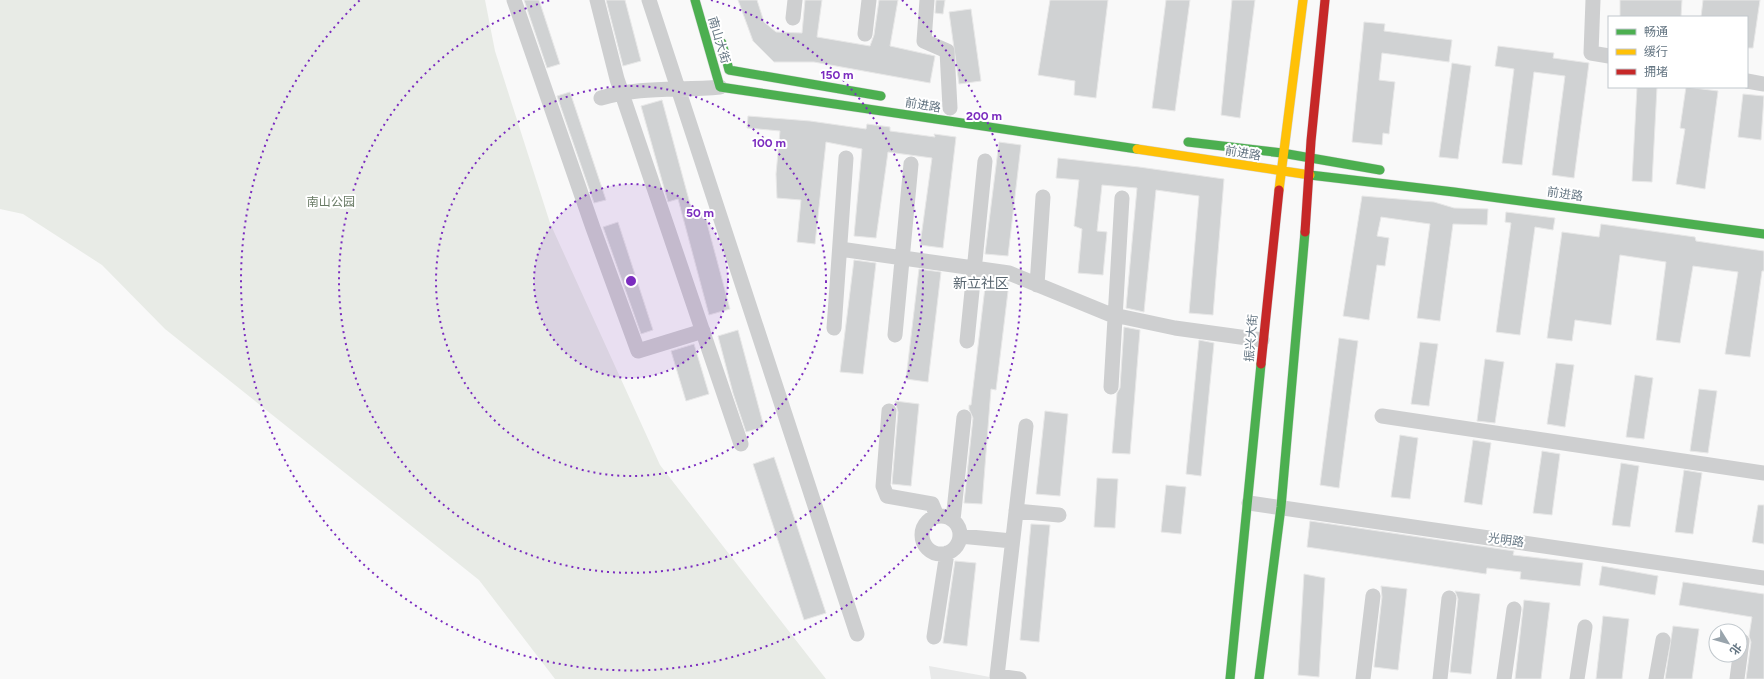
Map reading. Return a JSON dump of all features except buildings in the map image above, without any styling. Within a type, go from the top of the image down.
[{"type":"street","points":[[514,0],[593,228],[638,351],[702,331]]},
{"type":"street","points":[[597,0],[621,92],[741,444]]},
{"type":"street","points":[[649,0],[857,634]]},
{"type":"street","name":"南山大街","points":[[695,0],[720,87]]},
{"type":"street","points":[[794,18],[795,0]]},
{"type":"street","points":[[865,34],[869,0]]},
{"type":"street","points":[[927,0],[924,41],[947,52],[950,108]]},
{"type":"street","name":"振兴大街","points":[[1230,679],[1249,502],[1262,340],[1279,186],[1282,171],[1282,153],[1286,139],[1303,0]]},
{"type":"street","points":[[1259,679],[1281,507],[1325,0]]},
{"type":"street","points":[[1593,0],[1591,53],[1608,56]]},
{"type":"street","name":"南山大街","points":[[719,35],[730,70],[887,97]]},
{"type":"street","points":[[1748,81],[1764,84]]},
{"type":"street","points":[[601,98],[621,92],[720,87]]},
{"type":"street","name":"前进路","points":[[720,87],[1310,175],[1462,193],[1764,234]]},
{"type":"street","name":"前进路","points":[[1178,141],[1282,153],[1393,172]]},
{"type":"street","points":[[834,328],[846,158]]},
{"type":"street","points":[[967,341],[985,161]]},
{"type":"street","points":[[895,335],[911,164]]},
{"type":"street","points":[[1037,285],[1043,197]]},
{"type":"street","points":[[1111,388],[1122,198]]},
{"type":"street","points":[[840,249],[1009,273],[1115,315],[1175,328],[1262,340]]},
{"type":"street","points":[[889,411],[883,486],[887,496],[932,504],[937,516]]},
{"type":"street","points":[[1382,416],[1764,472]]},
{"type":"street","points":[[953,520],[964,417]]},
{"type":"street","points":[[1019,679],[997,676],[1026,426]]},
{"type":"street","name":"光明路","points":[[1249,502],[1764,578]]},
{"type":"street","points":[[1016,511],[1059,514]]},
{"type":"street","points":[[937,516],[948,517],[953,520],[960,530],[958,543],[954,550],[947,554],[932,552],[924,545],[922,540],[924,525],[937,516]]},
{"type":"street","points":[[960,536],[1012,541]]},
{"type":"street","points":[[934,637],[947,554]]},
{"type":"street","points":[[1363,679],[1373,596]]},
{"type":"street","points":[[1440,679],[1449,598]]},
{"type":"street","points":[[1504,679],[1514,609]]},
{"type":"street","points":[[1577,679],[1585,627]]},
{"type":"street","points":[[1656,679],[1663,640]]},
{"type":"street","points":[[1737,679],[1739,663]]},
{"type":"shaded area","points":[[929,666],[1001,679],[931,679]]},
{"type":"green space","name":"南山公园","points":[[0,0],[485,0],[495,51],[550,223],[660,465],[826,679],[555,679],[479,580],[165,329],[102,265],[23,214],[0,209]]},
{"type":"traffic: fast","points":[[695,0],[720,87],[1137,149]]},
{"type":"traffic: fast","points":[[722,43],[729,70],[881,96]]},
{"type":"traffic: fast","points":[[1188,142],[1282,153],[1380,170]]},
{"type":"traffic: fast","points":[[1310,175],[1454,192],[1764,234]]},
{"type":"traffic: fast","points":[[1259,679],[1281,507],[1305,232]]},
{"type":"traffic: fast","points":[[1230,679],[1261,364]]},
{"type":"traffic: slow","points":[[1279,190],[1303,0]]},
{"type":"traffic: slow","points":[[1137,149],[1310,175]]},
{"type":"traffic: jam","points":[[1305,232],[1311,141],[1325,0]]},
{"type":"traffic: jam","points":[[1261,364],[1279,190]]},
{"type":"district","name":"新立社区","points":[[981,283]]}]
